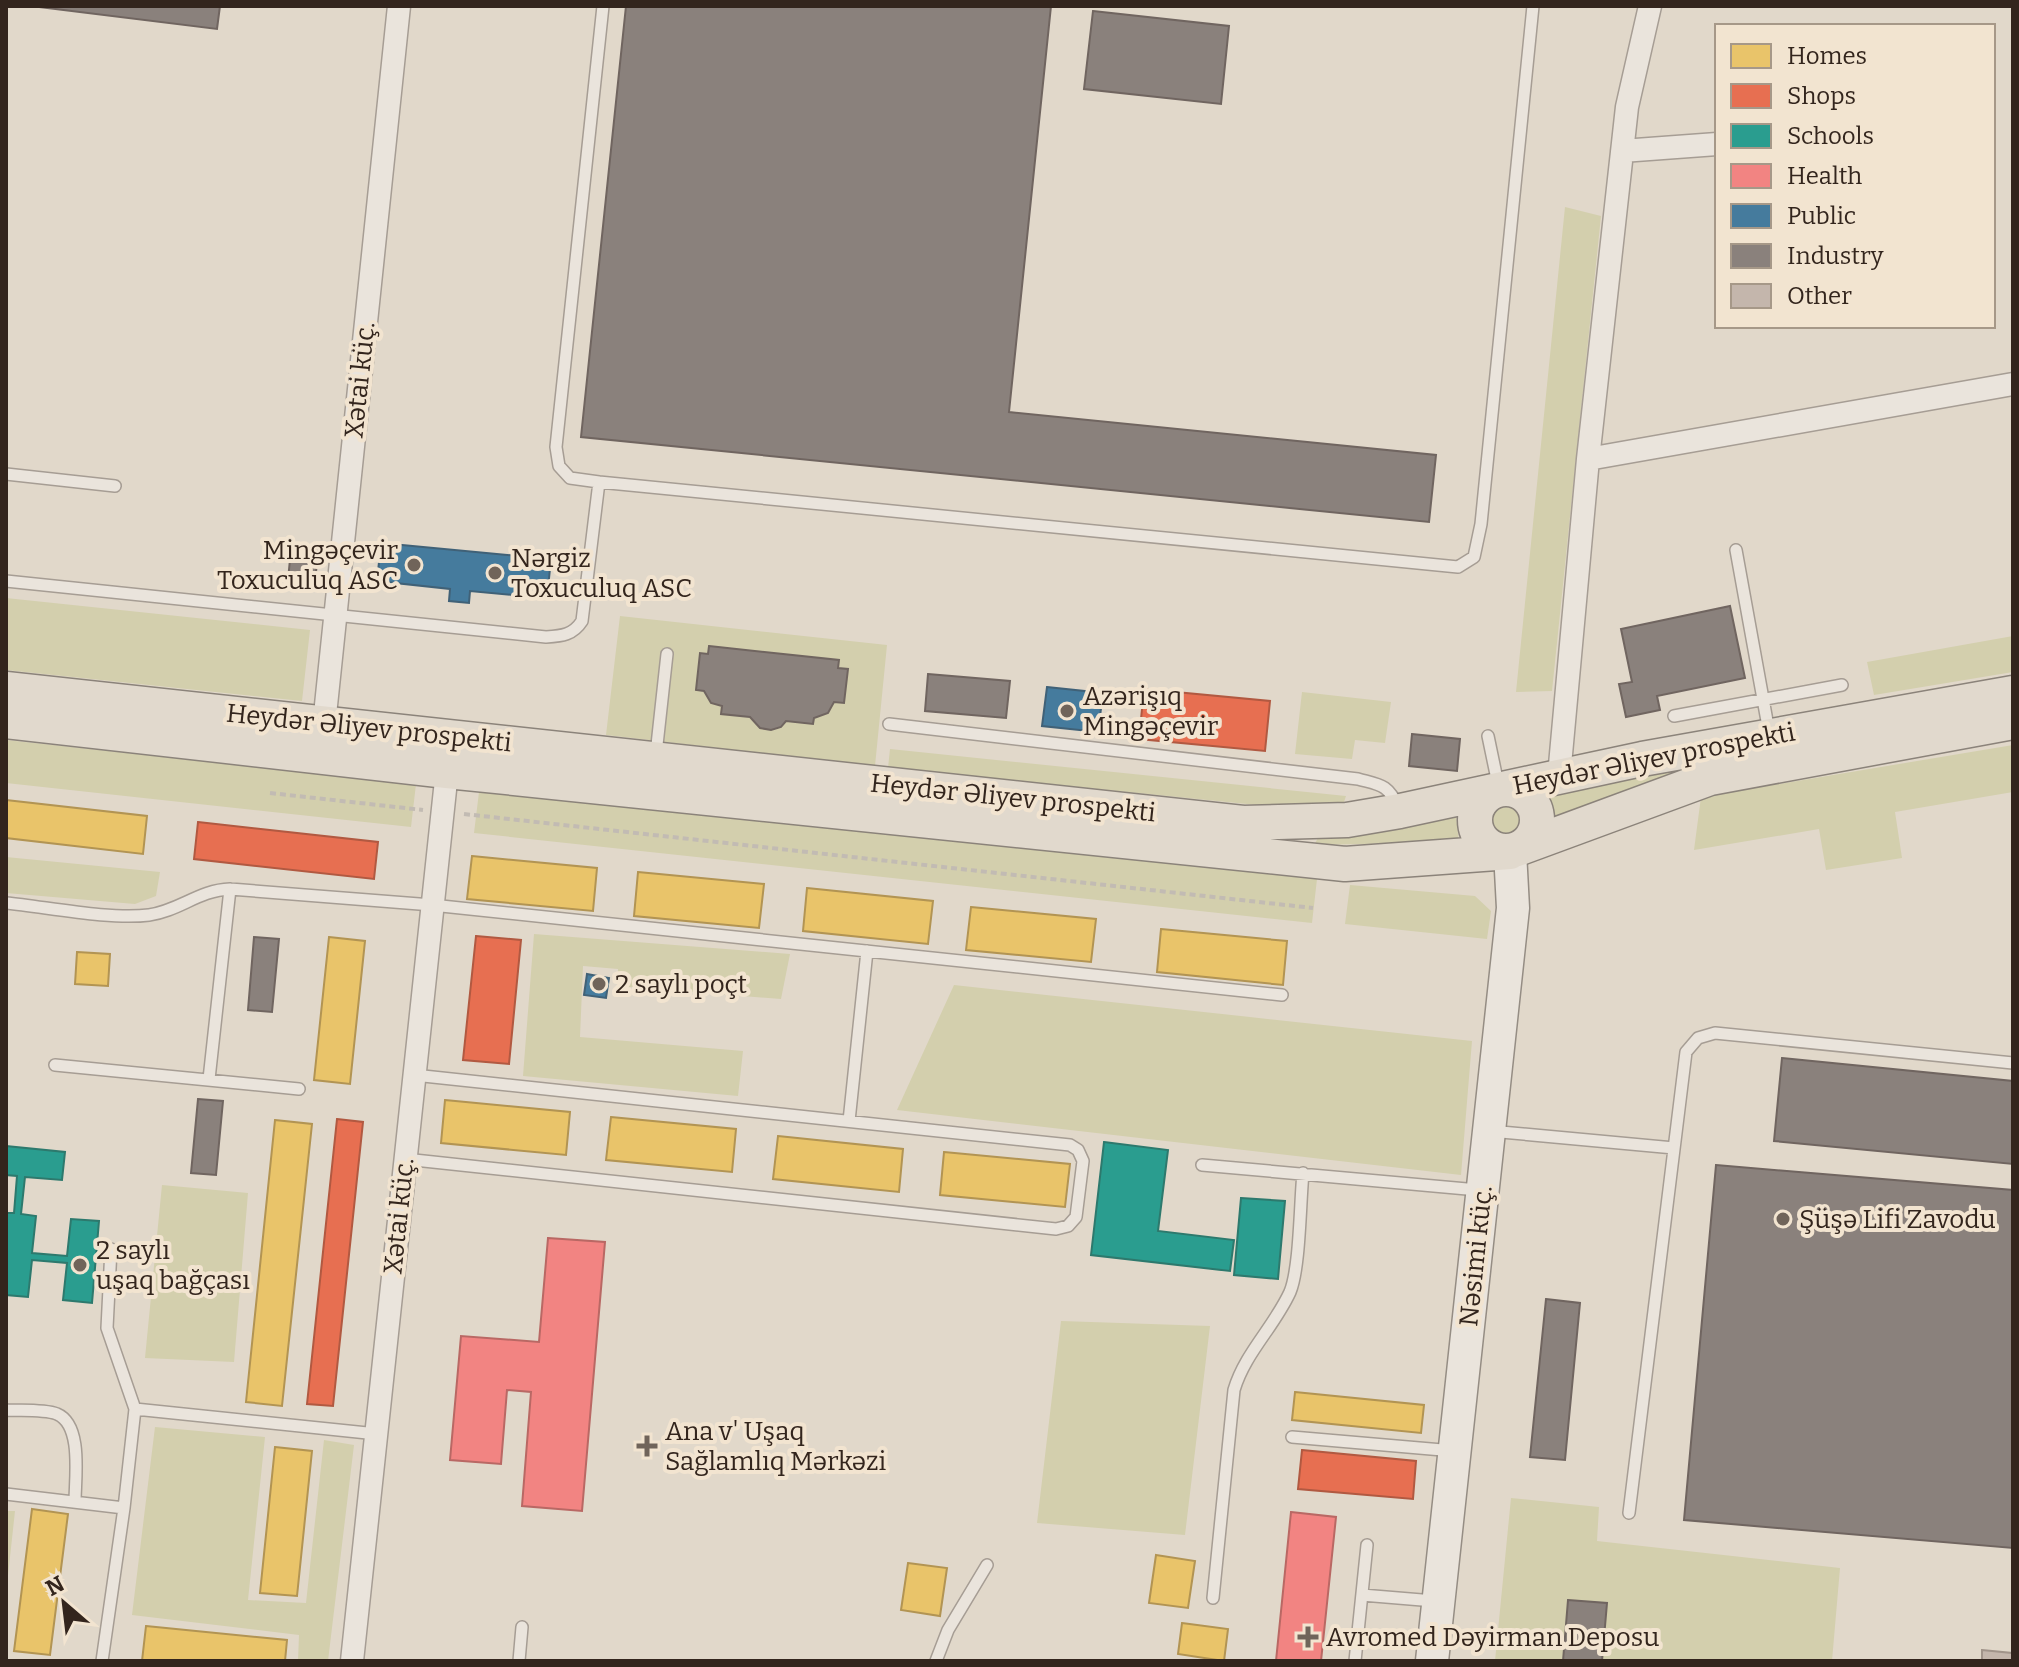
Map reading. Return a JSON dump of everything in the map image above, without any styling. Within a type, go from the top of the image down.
[{"type":"main road","name":"Heydər Əliyev prospekti","points":[[6,689],[323,739],[447,771],[1345,864],[1515,850],[1710,778],[2013,722]]},
{"type":"main road","name":"Heydər Əliyev prospekti","points":[[6,721],[656,759],[1243,823],[1347,820],[1559,776],[2013,693]]},
{"type":"main road","points":[[1499,789],[1519,791],[1534,805],[1537,814],[1534,834],[1515,850],[1490,848],[1482,841],[1474,821],[1481,800],[1499,789]]},
{"type":"street","name":"Xətai küç.","points":[[323,739],[399,6]]},
{"type":"street","points":[[1559,776],[1588,459],[1627,107],[1650,6]]},
{"type":"street","points":[[1622,151],[1715,144]]},
{"type":"street","points":[[1588,459],[2013,384]]},
{"type":"street","name":"Xətai küç.","points":[[352,1661],[447,771]]},
{"type":"street","name":"Nəsimi küç.","points":[[1432,1661],[1513,908],[1515,850]]},
{"type":"lane","points":[[603,6],[556,447],[559,466],[570,478],[1458,567],[1474,557],[1481,524],[1533,6]]},
{"type":"lane","points":[[6,474],[115,486]]},
{"type":"lane","points":[[6,581],[546,637],[561,636],[576,631],[582,621],[599,482]]},
{"type":"lane","points":[[1736,550],[1770,737]]},
{"type":"lane","points":[[656,759],[667,654]]},
{"type":"lane","points":[[1674,716],[1842,685]]},
{"type":"lane","points":[[889,724],[1358,779],[1381,785],[1392,792],[1400,811]]},
{"type":"lane","points":[[1488,736],[1499,789]]},
{"type":"lane","points":[[209,1079],[230,889]]},
{"type":"lane","points":[[6,903],[146,915],[170,911],[198,894],[230,889],[432,905],[1282,995]]},
{"type":"lane","points":[[849,1121],[867,951]]},
{"type":"lane","points":[[1629,1513],[1686,1052],[1698,1038],[1715,1033],[2013,1063]]},
{"type":"lane","points":[[55,1065],[299,1089]]},
{"type":"lane","points":[[405,1159],[1056,1229],[1068,1226],[1076,1217],[1083,1161],[1078,1150],[1070,1145],[414,1075]]},
{"type":"lane","points":[[1489,1131],[1674,1148]]},
{"type":"lane","points":[[1202,1165],[1483,1191]]},
{"type":"lane","points":[[1213,1598],[1234,1390],[1240,1370],[1290,1292],[1303,1173]]},
{"type":"lane","points":[[102,1661],[135,1409],[107,1328],[111,1249]]},
{"type":"lane","points":[[135,1409],[377,1434]]},
{"type":"lane","points":[[6,1410],[54,1413],[67,1420],[74,1435],[75,1502]]},
{"type":"lane","points":[[1292,1437],[1455,1451]]},
{"type":"lane","points":[[6,1494],[124,1508]]},
{"type":"lane","points":[[1355,1661],[1367,1545]]},
{"type":"lane","points":[[936,1661],[948,1630],[987,1565]]},
{"type":"lane","points":[[1362,1595],[1439,1602]]},
{"type":"lane","points":[[519,1661],[522,1627]]},
{"type":"path","points":[[270,793],[424,810]]},
{"type":"path","points":[[454,813],[1313,908]]},
{"type":"shaded area","points":[[1565,207],[1601,216],[1552,691],[1516,692]]},
{"type":"shaded area","points":[[6,598],[310,630],[302,701],[6,670]]},
{"type":"shaded area","points":[[620,616],[887,645],[875,766],[606,735]]},
{"type":"shaded area","points":[[2013,636],[2013,672],[1874,695],[1867,662]]},
{"type":"shaded area","points":[[1302,692],[1391,702],[1385,743],[1355,740],[1352,759],[1295,754]]},
{"type":"shaded area","points":[[6,740],[416,784],[411,827],[6,783]]},
{"type":"shaded area","points":[[2013,745],[2013,792],[1895,812],[1902,858],[1826,870],[1819,829],[1694,850],[1701,797]]},
{"type":"shaded area","points":[[890,749],[1346,796],[1343,805],[1267,806],[888,768]]},
{"type":"shaded area","points":[[1676,768],[1677,774],[1554,817],[1548,797]]},
{"type":"shaded area","points":[[479,792],[1317,879],[1312,923],[474,833]]},
{"type":"shaded area","points":[[1506,807],[1516,811],[1520,821],[1516,831],[1506,835],[1496,831],[1492,821],[1496,811]]},
{"type":"shaded area","points":[[1456,816],[1459,842],[1314,845],[1318,838]]},
{"type":"shaded area","points":[[6,857],[160,872],[156,896],[135,904],[6,893]]},
{"type":"shaded area","points":[[1350,885],[1475,896],[1491,911],[1487,939],[1345,924]]},
{"type":"shaded area","points":[[534,934],[790,954],[781,999],[618,986],[618,969],[583,966],[580,1037],[743,1051],[738,1096],[523,1076]]},
{"type":"shaded area","points":[[954,985],[1472,1041],[1461,1175],[897,1110]]},
{"type":"shaded area","points":[[162,1185],[248,1193],[234,1362],[145,1358]]},
{"type":"shaded area","points":[[1061,1321],[1210,1326],[1185,1535],[1037,1523]]},
{"type":"shaded area","points":[[155,1427],[265,1437],[248,1600],[306,1603],[324,1440],[354,1445],[328,1661],[298,1661],[299,1635],[132,1615]]},
{"type":"shaded area","points":[[1511,1498],[1599,1507],[1597,1541],[1840,1568],[1832,1661],[1495,1661]]},
{"type":"shaded area","points":[[6,1511],[15,1511],[6,1594]]},
{"type":"building: Homes","points":[[6,800],[147,816],[143,854],[6,838]]},
{"type":"building: Homes","points":[[472,856],[597,868],[593,911],[467,899]]},
{"type":"building: Homes","points":[[638,872],[764,884],[759,928],[634,916]]},
{"type":"building: Homes","points":[[807,888],[933,901],[928,944],[803,931]]},
{"type":"building: Homes","points":[[971,907],[1096,919],[1091,962],[966,950]]},
{"type":"building: Homes","points":[[1161,929],[1287,941],[1283,985],[1157,972]]},
{"type":"building: Homes","points":[[329,937],[365,941],[350,1084],[314,1080]]},
{"type":"building: Homes","points":[[77,952],[110,954],[108,986],[75,984]]},
{"type":"building: Homes","points":[[445,1100],[570,1112],[566,1155],[441,1143]]},
{"type":"building: Homes","points":[[611,1117],[736,1129],[732,1172],[606,1160]]},
{"type":"building: Homes","points":[[275,1120],[312,1124],[282,1406],[246,1402]]},
{"type":"building: Homes","points":[[778,1136],[903,1149],[899,1192],[773,1179]]},
{"type":"building: Homes","points":[[944,1152],[1070,1164],[1065,1207],[940,1195]]},
{"type":"building: Homes","points":[[1295,1392],[1424,1405],[1421,1433],[1292,1420]]},
{"type":"building: Homes","points":[[275,1447],[312,1451],[297,1596],[260,1593]]},
{"type":"building: Homes","points":[[32,1509],[68,1514],[50,1655],[14,1651]]},
{"type":"building: Homes","points":[[1156,1555],[1195,1561],[1188,1608],[1149,1603]]},
{"type":"building: Homes","points":[[908,1563],[947,1568],[940,1616],[901,1610]]},
{"type":"building: Homes","points":[[1182,1623],[1228,1629],[1224,1661],[1178,1654]]},
{"type":"building: Homes","points":[[146,1626],[287,1640],[285,1661],[142,1661]]},
{"type":"building: Shops","points":[[1144,689],[1270,701],[1265,751],[1139,739]]},
{"type":"building: Shops","points":[[198,822],[378,842],[374,879],[194,859]]},
{"type":"building: Shops","points":[[476,936],[521,940],[509,1064],[463,1060]]},
{"type":"building: Shops","points":[[337,1119],[363,1122],[333,1406],[307,1404]]},
{"type":"building: Shops","points":[[1302,1450],[1416,1461],[1413,1499],[1298,1489]]},
{"type":"building: Schools","points":[[1104,1142],[1168,1150],[1158,1231],[1234,1240],[1230,1271],[1091,1255]]},
{"type":"building: Schools","points":[[6,1146],[65,1152],[62,1180],[25,1177],[21,1214],[36,1216],[32,1253],[67,1256],[71,1219],[99,1221],[92,1303],[63,1300],[67,1263],[32,1260],[28,1297],[6,1295],[6,1213],[14,1213],[17,1176],[6,1175]]},
{"type":"building: Schools","points":[[1241,1198],[1285,1201],[1278,1279],[1234,1275]]},
{"type":"building: Health","points":[[548,1238],[605,1242],[582,1511],[522,1506],[531,1392],[507,1390],[501,1464],[450,1460],[461,1336],[539,1342]]},
{"type":"building: Health","points":[[1291,1512],[1336,1517],[1321,1661],[1276,1661]]},
{"type":"building: Public","points":[[381,543],[551,559],[547,598],[470,591],[469,603],[449,601],[450,589],[377,581]]},
{"type":"building: Public","points":[[1047,687],[1103,693],[1098,732],[1042,726]]},
{"type":"building: Public","points":[[587,974],[609,978],[606,998],[584,995]]},
{"type":"building: Industry","points":[[31,6],[220,6],[217,29]]},
{"type":"building: Industry","points":[[626,6],[1051,6],[1009,412],[1436,455],[1429,522],[581,437]]},
{"type":"building: Industry","points":[[1093,11],[1229,26],[1221,104],[1084,89]]},
{"type":"building: Industry","points":[[291,549],[318,551],[315,583],[288,580]]},
{"type":"building: Industry","points":[[1730,606],[1745,678],[1657,696],[1660,710],[1626,717],[1619,684],[1632,682],[1621,629]]},
{"type":"building: Industry","points":[[709,646],[839,660],[838,668],[848,669],[844,703],[834,702],[828,713],[814,718],[813,724],[786,721],[781,727],[771,730],[760,728],[750,717],[721,714],[722,706],[711,703],[704,691],[696,690],[700,653],[708,654]]},
{"type":"building: Industry","points":[[928,674],[1010,681],[1006,718],[925,711]]},
{"type":"building: Industry","points":[[1412,734],[1460,739],[1457,771],[1409,766]]},
{"type":"building: Industry","points":[[254,937],[279,939],[272,1012],[248,1010]]},
{"type":"building: Industry","points":[[1782,1058],[2013,1081],[2013,1164],[1774,1141]]},
{"type":"building: Industry","points":[[198,1099],[223,1101],[216,1175],[191,1173]]},
{"type":"building: Industry","points":[[1716,1165],[2013,1190],[2013,1548],[1684,1520]]},
{"type":"building: Industry","points":[[1546,1299],[1580,1303],[1565,1460],[1530,1457]]},
{"type":"building: Industry","points":[[1568,1600],[1607,1603],[1602,1661],[1563,1661]]},
{"type":"building: Other","points":[[1982,1650],[2012,1653],[2012,1661],[1982,1661]]},
{"type":"place","name":"Mingəçevir Toxuculuq ASC","points":[[414,565]]},
{"type":"place","name":"Nərgiz Toxuculuq ASC","points":[[495,573]]},
{"type":"place","name":"Azərişıq Mingəçevir","points":[[1067,711]]},
{"type":"place","name":"2 saylı poçt","points":[[599,984]]},
{"type":"place","name":"Şüşə Lifi Zavodu","points":[[1783,1219]]},
{"type":"place","name":"2 saylı uşaq bağçası","points":[[80,1265]]},
{"type":"place","name":"Ana v' Uşaq Sağlamlıq Mərkəzi","points":[[647,1446]]},
{"type":"place","name":"Avromed Dəyirman Deposu","points":[[1308,1637]]}]
